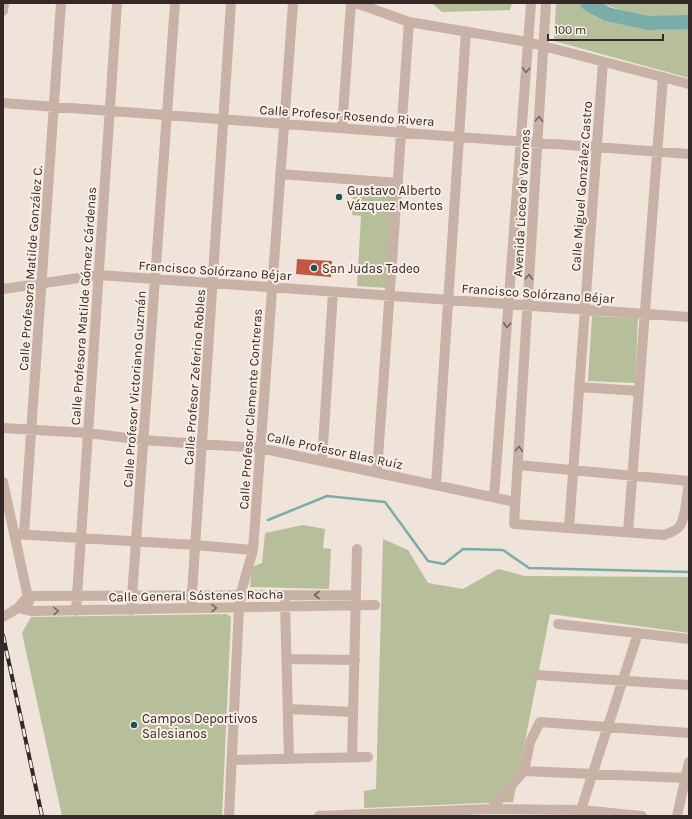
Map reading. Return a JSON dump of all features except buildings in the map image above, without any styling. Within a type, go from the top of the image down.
[{"type":"street","points":[[3,11],[4,3]]},
{"type":"street","name":"Calle Profesora Matilde González C.","points":[[19,534],[32,430],[61,3]]},
{"type":"street","name":"Calle Profesora Matilde Gómez Cárdenas","points":[[76,611],[117,3]]},
{"type":"street","name":"Calle Profesor Victoriano Guzmán","points":[[131,610],[176,3]]},
{"type":"street","name":"Calle Profesor Zeferino Robles","points":[[191,608],[231,3]]},
{"type":"street","name":"Calle Profesor Clemente Contreras","points":[[229,816],[239,608],[240,596],[253,550],[293,3]]},
{"type":"street","points":[[342,128],[351,3]]},
{"type":"street","points":[[356,3],[409,22],[528,42],[689,84]]},
{"type":"street","name":"Avenida Liceo de Varones","points":[[494,497],[531,3]]},
{"type":"street","name":"Avenida Liceo de Varones","points":[[546,3],[514,524],[569,528]]},
{"type":"street","points":[[377,472],[409,22]]},
{"type":"street","points":[[436,485],[466,31]]},
{"type":"street","name":"Calle Miguel González Castro","points":[[569,528],[603,62]]},
{"type":"street","points":[[628,532],[663,77]]},
{"type":"street","name":"Calle Profesor Rosendo Rivera","points":[[3,103],[689,154]]},
{"type":"street","points":[[280,174],[398,183]]},
{"type":"street","name":"Francisco Solórzano Béjar","points":[[3,289],[99,275],[689,317]]},
{"type":"street","points":[[322,461],[333,292]]},
{"type":"street","points":[[580,387],[639,390]]},
{"type":"street","name":"Calle Profesor Blas Ruíz","points":[[3,428],[88,433],[143,440],[260,448],[516,502]]},
{"type":"street","points":[[518,465],[689,481],[683,520],[679,527],[672,532],[664,535],[569,528]]},
{"type":"street","points":[[3,482],[19,534],[31,611]]},
{"type":"street","points":[[19,534],[253,550]]},
{"type":"street","points":[[352,758],[357,548]]},
{"type":"street","points":[[3,617],[18,608],[28,596]]},
{"type":"street","name":"Calle General Sóstenes Rocha","points":[[28,596],[285,596],[356,600],[375,605]]},
{"type":"street","points":[[285,596],[289,759]]},
{"type":"street","name":"Calle General Sóstenes Rocha","points":[[18,608],[31,611],[76,611],[285,607],[356,600]]},
{"type":"street","points":[[558,624],[689,639]]},
{"type":"street","points":[[580,813],[638,633]]},
{"type":"street","points":[[287,659],[354,660]]},
{"type":"street","points":[[537,675],[689,685]]},
{"type":"street","points":[[288,709],[353,712]]},
{"type":"street","points":[[491,809],[524,771],[530,742],[540,722],[689,733]]},
{"type":"street","points":[[232,760],[368,757]]},
{"type":"street","points":[[677,816],[689,762]]},
{"type":"street","points":[[524,771],[686,778]]},
{"type":"street","points":[[319,816],[478,813],[491,809],[642,816]]},
{"type":"green space","points":[[432,3],[512,3],[510,10],[442,12]]},
{"type":"green space","points":[[556,3],[579,3],[599,16],[636,27],[664,30],[677,26],[689,28],[689,78],[554,41]]},
{"type":"green space","points":[[599,3],[689,3],[689,17],[647,18]]},
{"type":"green space","points":[[353,188],[393,190],[386,288],[357,286],[361,216],[352,215]]},
{"type":"green space","points":[[592,316],[638,318],[635,383],[588,381]]},
{"type":"green space","points":[[303,525],[325,529],[323,548],[331,549],[329,589],[250,587],[252,567],[262,563],[265,533]]},
{"type":"green space","points":[[383,539],[408,550],[428,583],[463,589],[498,569],[525,576],[689,577],[689,633],[550,614],[513,802],[364,808],[364,791],[376,789]]},
{"type":"green space","name":"Campos Deportivos Salesianos","points":[[227,614],[231,617],[222,816],[62,816],[22,633],[31,617]]},
{"type":"waterway","points":[[587,3],[607,14],[648,23],[689,22]]},
{"type":"waterway","points":[[268,520],[327,496],[385,502],[428,561],[444,564],[463,549],[503,550],[529,568],[689,572]]},
{"type":"railway","points":[[3,635],[42,816]]},
{"type":"place","name":"Gustavo Alberto Vázquez Montes","points":[[339,197]]},
{"type":"place","name":"San Judas Tadeo","points":[[314,268]]},
{"type":"place","name":"Campos Deportivos Salesianos","points":[[134,725]]}]
